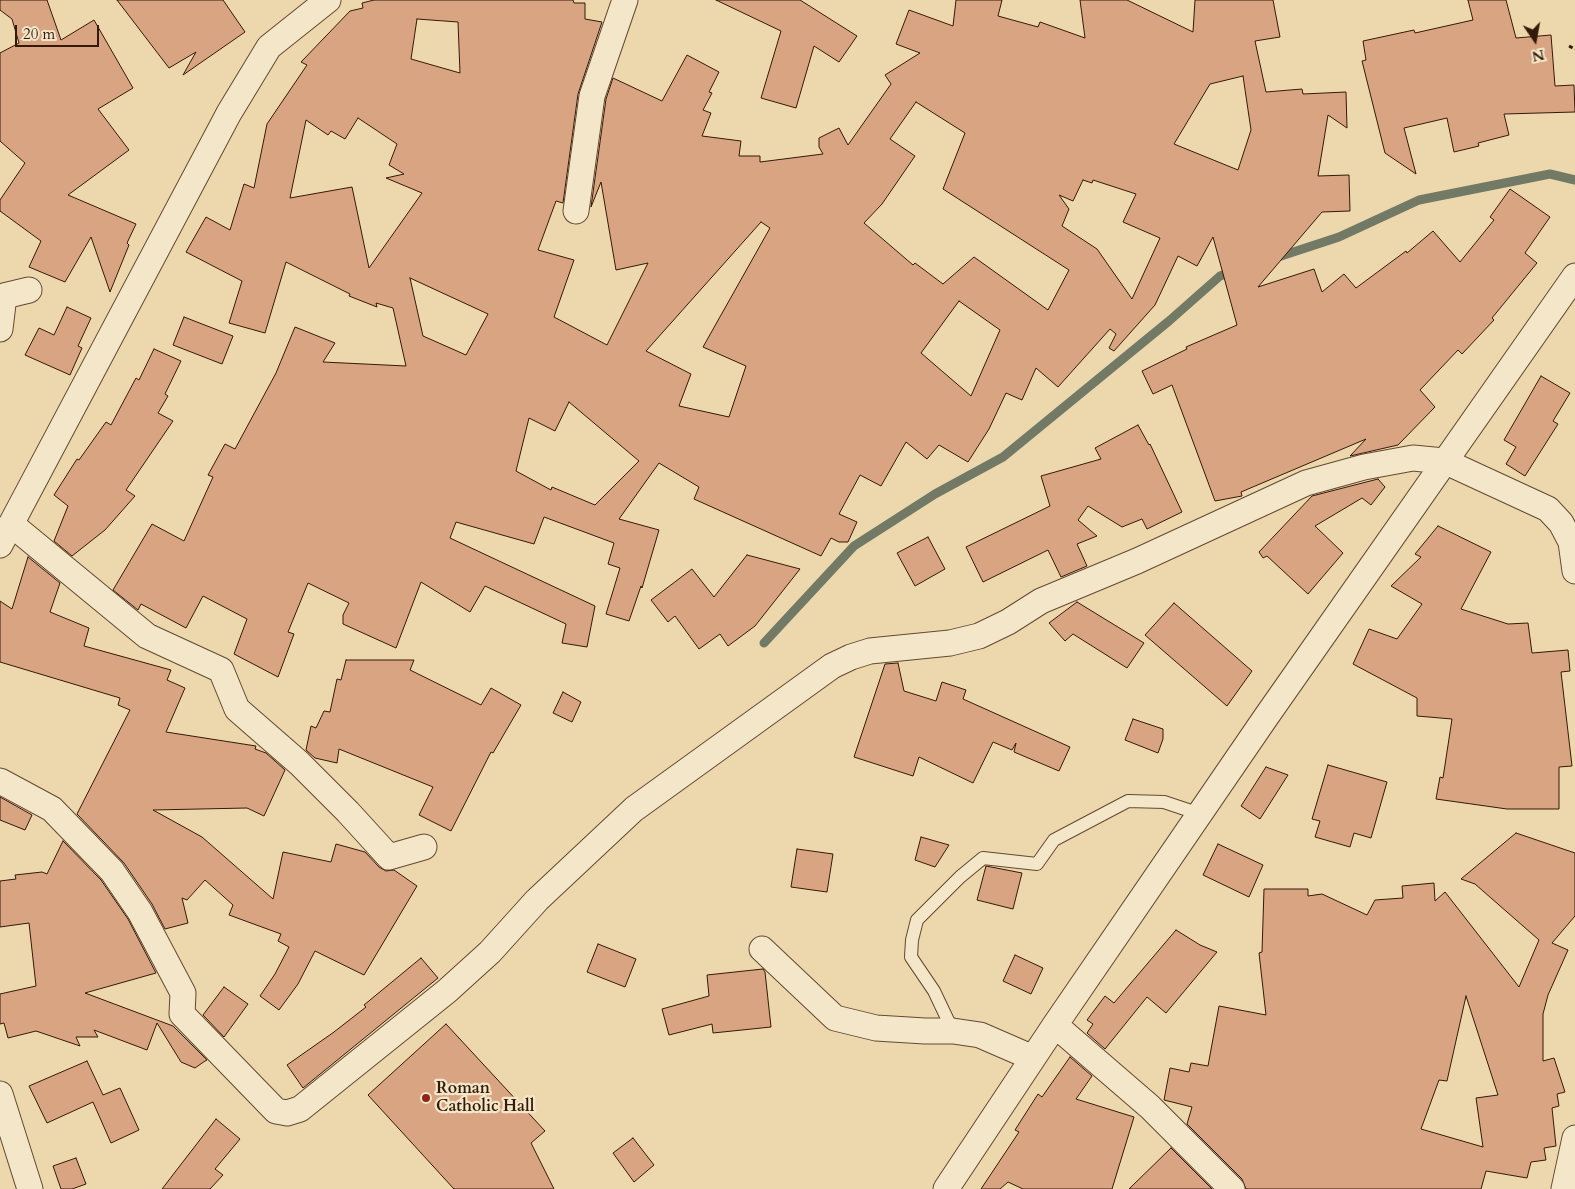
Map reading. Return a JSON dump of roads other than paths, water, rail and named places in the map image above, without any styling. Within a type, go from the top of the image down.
[{"type":"street","points":[[328,0],[269,47],[230,113],[5,535],[147,636],[221,670],[237,709],[306,770],[389,857],[424,848]]},
{"type":"street","points":[[576,211],[592,96],[625,0]]},
{"type":"street","points":[[946,1189],[1055,1025],[1200,814],[1444,461],[1575,276]]},
{"type":"street","points":[[0,329],[4,296],[29,290]]},
{"type":"street","points":[[0,781],[52,809],[112,871],[148,927],[184,993],[182,1014],[276,1110],[287,1113],[300,1109],[447,991],[490,952],[537,900],[634,809],[832,666],[870,651],[950,643],[979,636],[1008,622],[1041,601],[1138,561],[1306,483],[1364,467],[1413,458],[1444,461],[1548,509],[1561,523],[1571,542],[1575,571]]},
{"type":"street","points":[[762,949],[835,1018],[876,1028],[953,1031],[980,1035],[1033,1058]]},
{"type":"street","points":[[1055,1025],[1150,1107],[1232,1189]]},
{"type":"street","points":[[0,1094],[30,1189]]},
{"type":"street","points":[[1564,1189],[1575,1138]]},
{"type":"lane","points":[[953,1031],[934,991],[910,957],[912,940],[918,920],[960,877],[983,858],[1037,864],[1054,840],[1128,801],[1164,802],[1200,814]]},
{"type":"waterway","points":[[1275,258],[1339,237],[1419,200],[1550,174],[1575,180]]},
{"type":"waterway","points":[[764,643],[854,546],[935,494],[1003,457],[1169,321],[1220,276],[1234,271]]},
{"type":"place","name":"Roman Catholic Hall","points":[[426,1098]]}]
